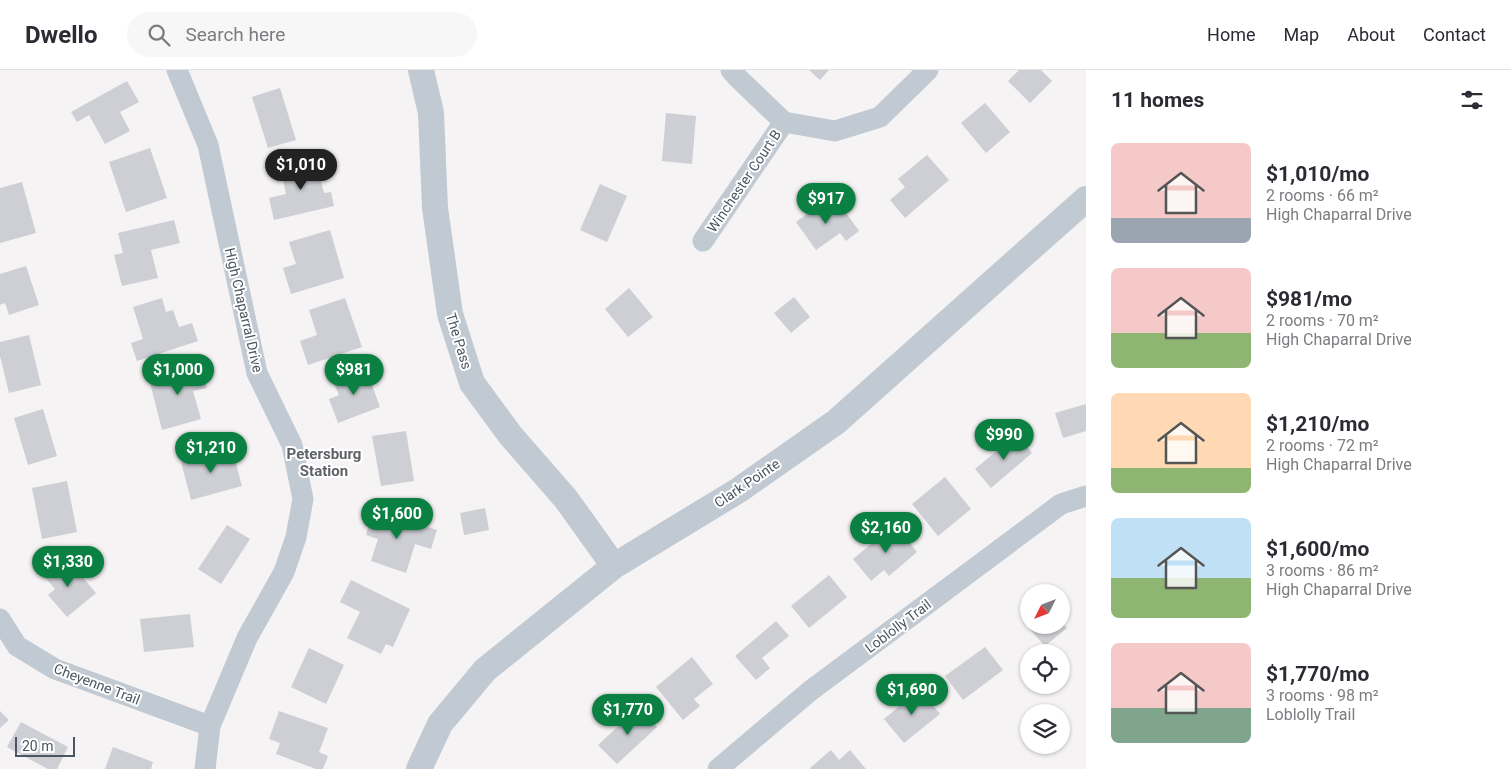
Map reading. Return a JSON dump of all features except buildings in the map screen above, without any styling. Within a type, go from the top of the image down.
[{"type":"street","name":"High Chaparral Drive","points":[[177,70],[208,145],[256,373],[292,445],[303,499],[296,537],[284,572],[247,638],[210,726],[205,769]]},
{"type":"street","name":"The Pass","points":[[421,70],[431,113],[435,208],[450,314],[472,383],[511,436],[566,499],[614,566]]},
{"type":"street","points":[[731,70],[784,122],[835,131],[880,117],[928,70]]},
{"type":"street","name":"Winchester Court B","points":[[703,241],[784,122]]},
{"type":"street","name":"Clark Pointe","points":[[420,769],[440,724],[485,670],[614,566],[739,490],[836,422],[1086,199]]},
{"type":"street","name":"Loblolly Trail","points":[[718,769],[810,691],[1061,504],[1086,496]]},
{"type":"street","name":"Cheyenne Trail","points":[[0,619],[17,646],[56,669],[210,726]]},
{"type":"district","name":"Petersburg Station","points":[[324,462]]}]
